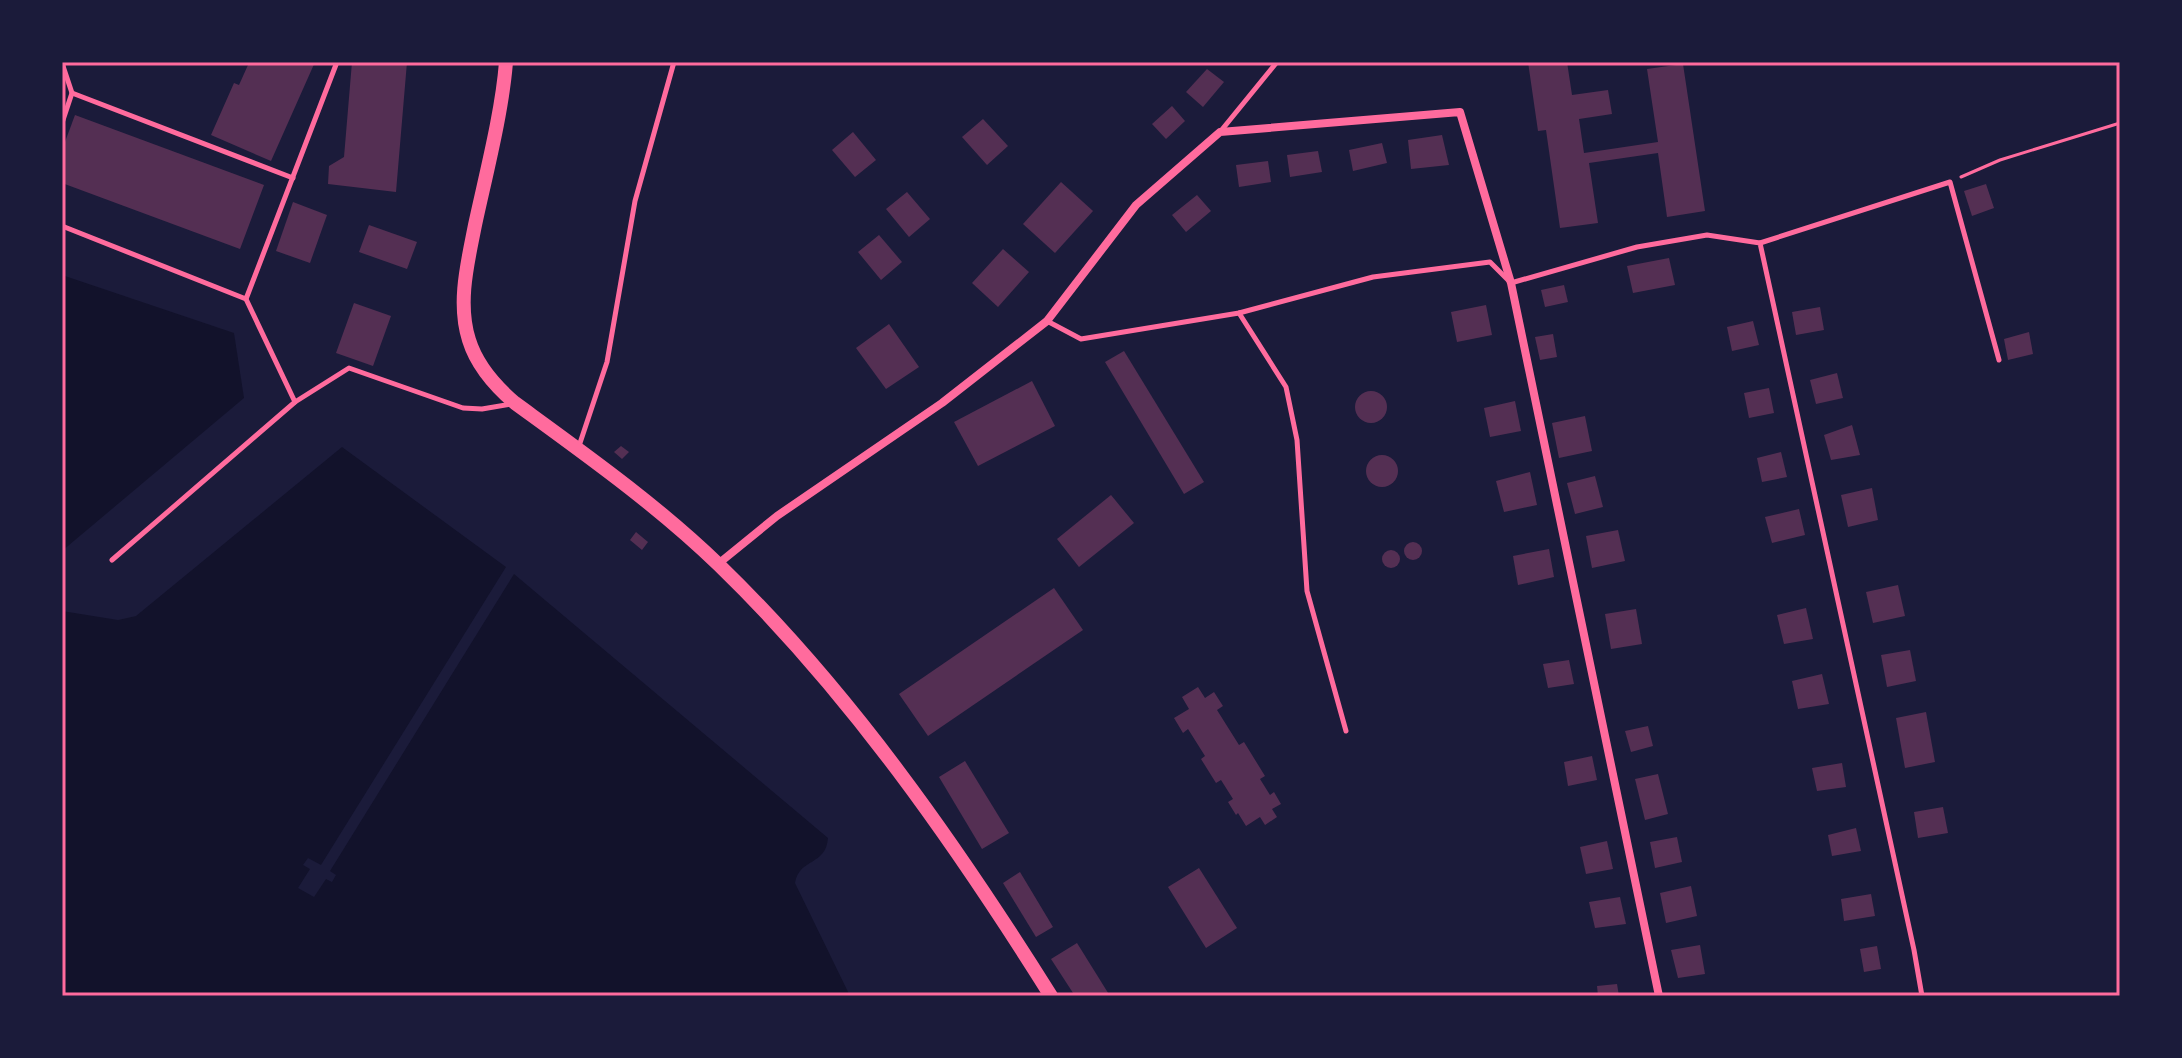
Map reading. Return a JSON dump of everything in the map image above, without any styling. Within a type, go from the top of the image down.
[{"type":"main road","points":[[506,62],[469,259],[465,320],[474,354],[493,383],[515,403],[643,499],[718,564],[830,686],[922,803],[1051,996]]},
{"type":"street","points":[[718,564],[777,516],[942,403],[1047,321],[1136,205],[1220,132],[1460,112],[1511,283],[1659,996]]},
{"type":"lane","points":[[246,299],[337,62]]},
{"type":"lane","points":[[578,449],[607,362],[635,201],[674,62]]},
{"type":"lane","points":[[1220,132],[1277,62]]},
{"type":"lane","points":[[62,63],[72,93],[62,123]]},
{"type":"lane","points":[[72,93],[293,178]]},
{"type":"lane","points":[[1047,321],[1081,339],[1239,313],[1373,277],[1490,262],[1511,283],[1637,247],[1707,235],[1760,243],[1950,182],[1999,360]]},
{"type":"lane","points":[[62,226],[246,299],[295,402]]},
{"type":"lane","points":[[1760,243],[1922,996]]},
{"type":"lane","points":[[1239,313],[1286,387],[1297,440],[1307,591],[1346,731]]},
{"type":"lane","points":[[112,560],[295,402],[349,368],[463,408],[489,409],[515,403]]},
{"type":"path","points":[[1950,182],[2000,160],[2120,123]]},
{"type":"shaded area","points":[[62,275],[234,333],[244,398],[62,551]]},
{"type":"shaded area","points":[[342,447],[506,567],[321,865],[308,858],[303,865],[310,869],[298,888],[314,897],[326,879],[332,882],[336,875],[330,871],[514,574],[828,838],[823,853],[802,869],[795,883],[850,996],[62,996],[62,611],[118,620],[136,616]]},
{"type":"building","points":[[242,62],[315,62],[271,161],[211,135],[234,83],[239,85],[248,65]]},
{"type":"building","points":[[352,62],[407,62],[396,192],[328,184],[329,166],[344,157]]},
{"type":"building","points":[[1528,62],[1567,62],[1572,95],[1608,90],[1612,114],[1579,119],[1584,153],[1658,142],[1647,69],[1683,64],[1705,211],[1667,217],[1658,153],[1589,163],[1598,223],[1560,228],[1546,130],[1538,131]]},
{"type":"building","points":[[1207,69],[1224,82],[1203,107],[1186,92]]},
{"type":"building","points":[[1172,106],[1185,121],[1166,139],[1152,124]]},
{"type":"building","points":[[75,115],[264,185],[240,249],[62,183],[62,150]]},
{"type":"building","points":[[983,119],[1008,146],[987,165],[962,137]]},
{"type":"building","points":[[853,132],[876,160],[855,177],[832,150]]},
{"type":"building","points":[[1442,135],[1449,165],[1411,169],[1408,140]]},
{"type":"building","points":[[1382,143],[1387,163],[1353,171],[1349,150]]},
{"type":"building","points":[[1318,151],[1322,172],[1290,177],[1287,155]]},
{"type":"building","points":[[1268,161],[1271,182],[1239,187],[1236,165]]},
{"type":"building","points":[[1061,182],[1093,211],[1055,253],[1023,224]]},
{"type":"building","points":[[1986,184],[1994,208],[1972,216],[1964,191]]},
{"type":"building","points":[[907,192],[930,219],[909,237],[886,209]]},
{"type":"building","points":[[1197,195],[1211,211],[1186,232],[1172,215]]},
{"type":"building","points":[[293,202],[327,215],[310,263],[276,251]]},
{"type":"building","points":[[369,225],[417,242],[407,269],[359,252]]},
{"type":"building","points":[[879,235],[902,262],[881,280],[858,252]]},
{"type":"building","points":[[1003,249],[1029,272],[998,307],[972,283]]},
{"type":"building","points":[[1669,258],[1675,285],[1633,293],[1627,266]]},
{"type":"building","points":[[1564,285],[1568,302],[1545,307],[1541,290]]},
{"type":"building","points":[[354,303],[391,316],[373,366],[336,353]]},
{"type":"building","points":[[1486,305],[1492,335],[1457,342],[1451,312]]},
{"type":"building","points":[[1820,307],[1824,330],[1796,335],[1792,312]]},
{"type":"building","points":[[1753,321],[1759,345],[1732,351],[1727,327]]},
{"type":"building","points":[[889,324],[919,367],[886,389],[856,348]]},
{"type":"building","points":[[2029,332],[2033,354],[2008,360],[2004,339]]},
{"type":"building","points":[[1553,334],[1557,357],[1540,360],[1535,337]]},
{"type":"building","points":[[1124,351],[1204,482],[1184,494],[1105,362]]},
{"type":"building","points":[[1837,373],[1843,398],[1816,404],[1810,380]]},
{"type":"building","points":[[1032,381],[1055,426],[978,466],[954,422]]},
{"type":"building","points":[[1769,388],[1774,413],[1749,418],[1744,393]]},
{"type":"building","points":[[1371,391],[1382,396],[1387,407],[1382,418],[1371,423],[1360,418],[1355,407],[1360,396]]},
{"type":"building","points":[[1515,401],[1521,431],[1490,437],[1484,408]]},
{"type":"building","points":[[1585,416],[1592,451],[1559,458],[1552,423]]},
{"type":"building","points":[[1852,425],[1860,455],[1831,460],[1824,435]]},
{"type":"building","points":[[621,446],[629,452],[622,459],[614,452]]},
{"type":"building","points":[[1781,452],[1787,477],[1762,482],[1757,458]]},
{"type":"building","points":[[1382,455],[1394,459],[1398,471],[1394,483],[1382,487],[1370,483],[1366,471],[1370,459]]},
{"type":"building","points":[[1530,472],[1537,505],[1504,512],[1496,481]]},
{"type":"building","points":[[1595,476],[1603,507],[1575,514],[1567,483]]},
{"type":"building","points":[[1872,488],[1878,520],[1848,527],[1841,495]]},
{"type":"building","points":[[1111,495],[1134,523],[1079,567],[1057,539]]},
{"type":"building","points":[[1799,509],[1805,535],[1772,543],[1765,517]]},
{"type":"building","points":[[1618,530],[1625,561],[1592,568],[1586,536]]},
{"type":"building","points":[[636,532],[648,542],[642,550],[630,540]]},
{"type":"building","points":[[1413,542],[1422,551],[1413,560],[1404,551]]},
{"type":"building","points":[[1549,549],[1554,577],[1518,585],[1513,556]]},
{"type":"building","points":[[1391,550],[1400,559],[1391,568],[1382,559]]},
{"type":"building","points":[[1898,585],[1905,616],[1873,623],[1866,592]]},
{"type":"building","points":[[1054,588],[1083,630],[928,736],[899,694]]},
{"type":"building","points":[[1806,608],[1813,639],[1784,644],[1777,615]]},
{"type":"building","points":[[1636,609],[1642,644],[1611,649],[1605,614]]},
{"type":"building","points":[[1910,650],[1916,681],[1887,687],[1881,655]]},
{"type":"building","points":[[1569,660],[1574,684],[1548,688],[1543,664]]},
{"type":"building","points":[[1822,674],[1829,704],[1798,709],[1792,681]]},
{"type":"building","points":[[1198,687],[1205,698],[1214,692],[1223,706],[1217,710],[1239,745],[1244,742],[1265,776],[1260,779],[1270,795],[1274,792],[1281,804],[1272,809],[1277,817],[1265,825],[1260,817],[1246,826],[1238,813],[1236,815],[1228,802],[1233,799],[1221,780],[1216,783],[1201,759],[1205,756],[1188,729],[1183,733],[1174,718],[1189,709],[1182,697]]},
{"type":"building","points":[[1926,712],[1935,762],[1905,768],[1896,718]]},
{"type":"building","points":[[1648,726],[1653,746],[1631,752],[1625,731]]},
{"type":"building","points":[[1592,756],[1597,780],[1568,786],[1564,762]]},
{"type":"building","points":[[965,761],[1009,833],[982,849],[939,777]]},
{"type":"building","points":[[1842,763],[1846,787],[1817,791],[1812,768]]},
{"type":"building","points":[[1658,774],[1668,814],[1645,820],[1635,779]]},
{"type":"building","points":[[1943,807],[1948,833],[1918,838],[1914,812]]},
{"type":"building","points":[[1856,828],[1861,851],[1832,856],[1828,835]]},
{"type":"building","points":[[1677,837],[1682,862],[1655,868],[1650,842]]},
{"type":"building","points":[[1607,841],[1613,869],[1586,874],[1580,847]]},
{"type":"building","points":[[1199,868],[1237,928],[1206,948],[1168,887]]},
{"type":"building","points":[[1020,872],[1053,927],[1036,937],[1003,883]]},
{"type":"building","points":[[1691,886],[1697,916],[1666,923],[1660,893]]},
{"type":"building","points":[[1871,894],[1875,916],[1844,921],[1841,899]]},
{"type":"building","points":[[1620,897],[1626,924],[1595,928],[1589,902]]},
{"type":"building","points":[[1077,943],[1110,996],[1075,996],[1051,959]]},
{"type":"building","points":[[1700,945],[1705,974],[1678,978],[1671,950]]},
{"type":"building","points":[[1877,946],[1881,969],[1864,972],[1860,949]]},
{"type":"building","points":[[1617,984],[1619,996],[1598,996],[1597,986]]}]
